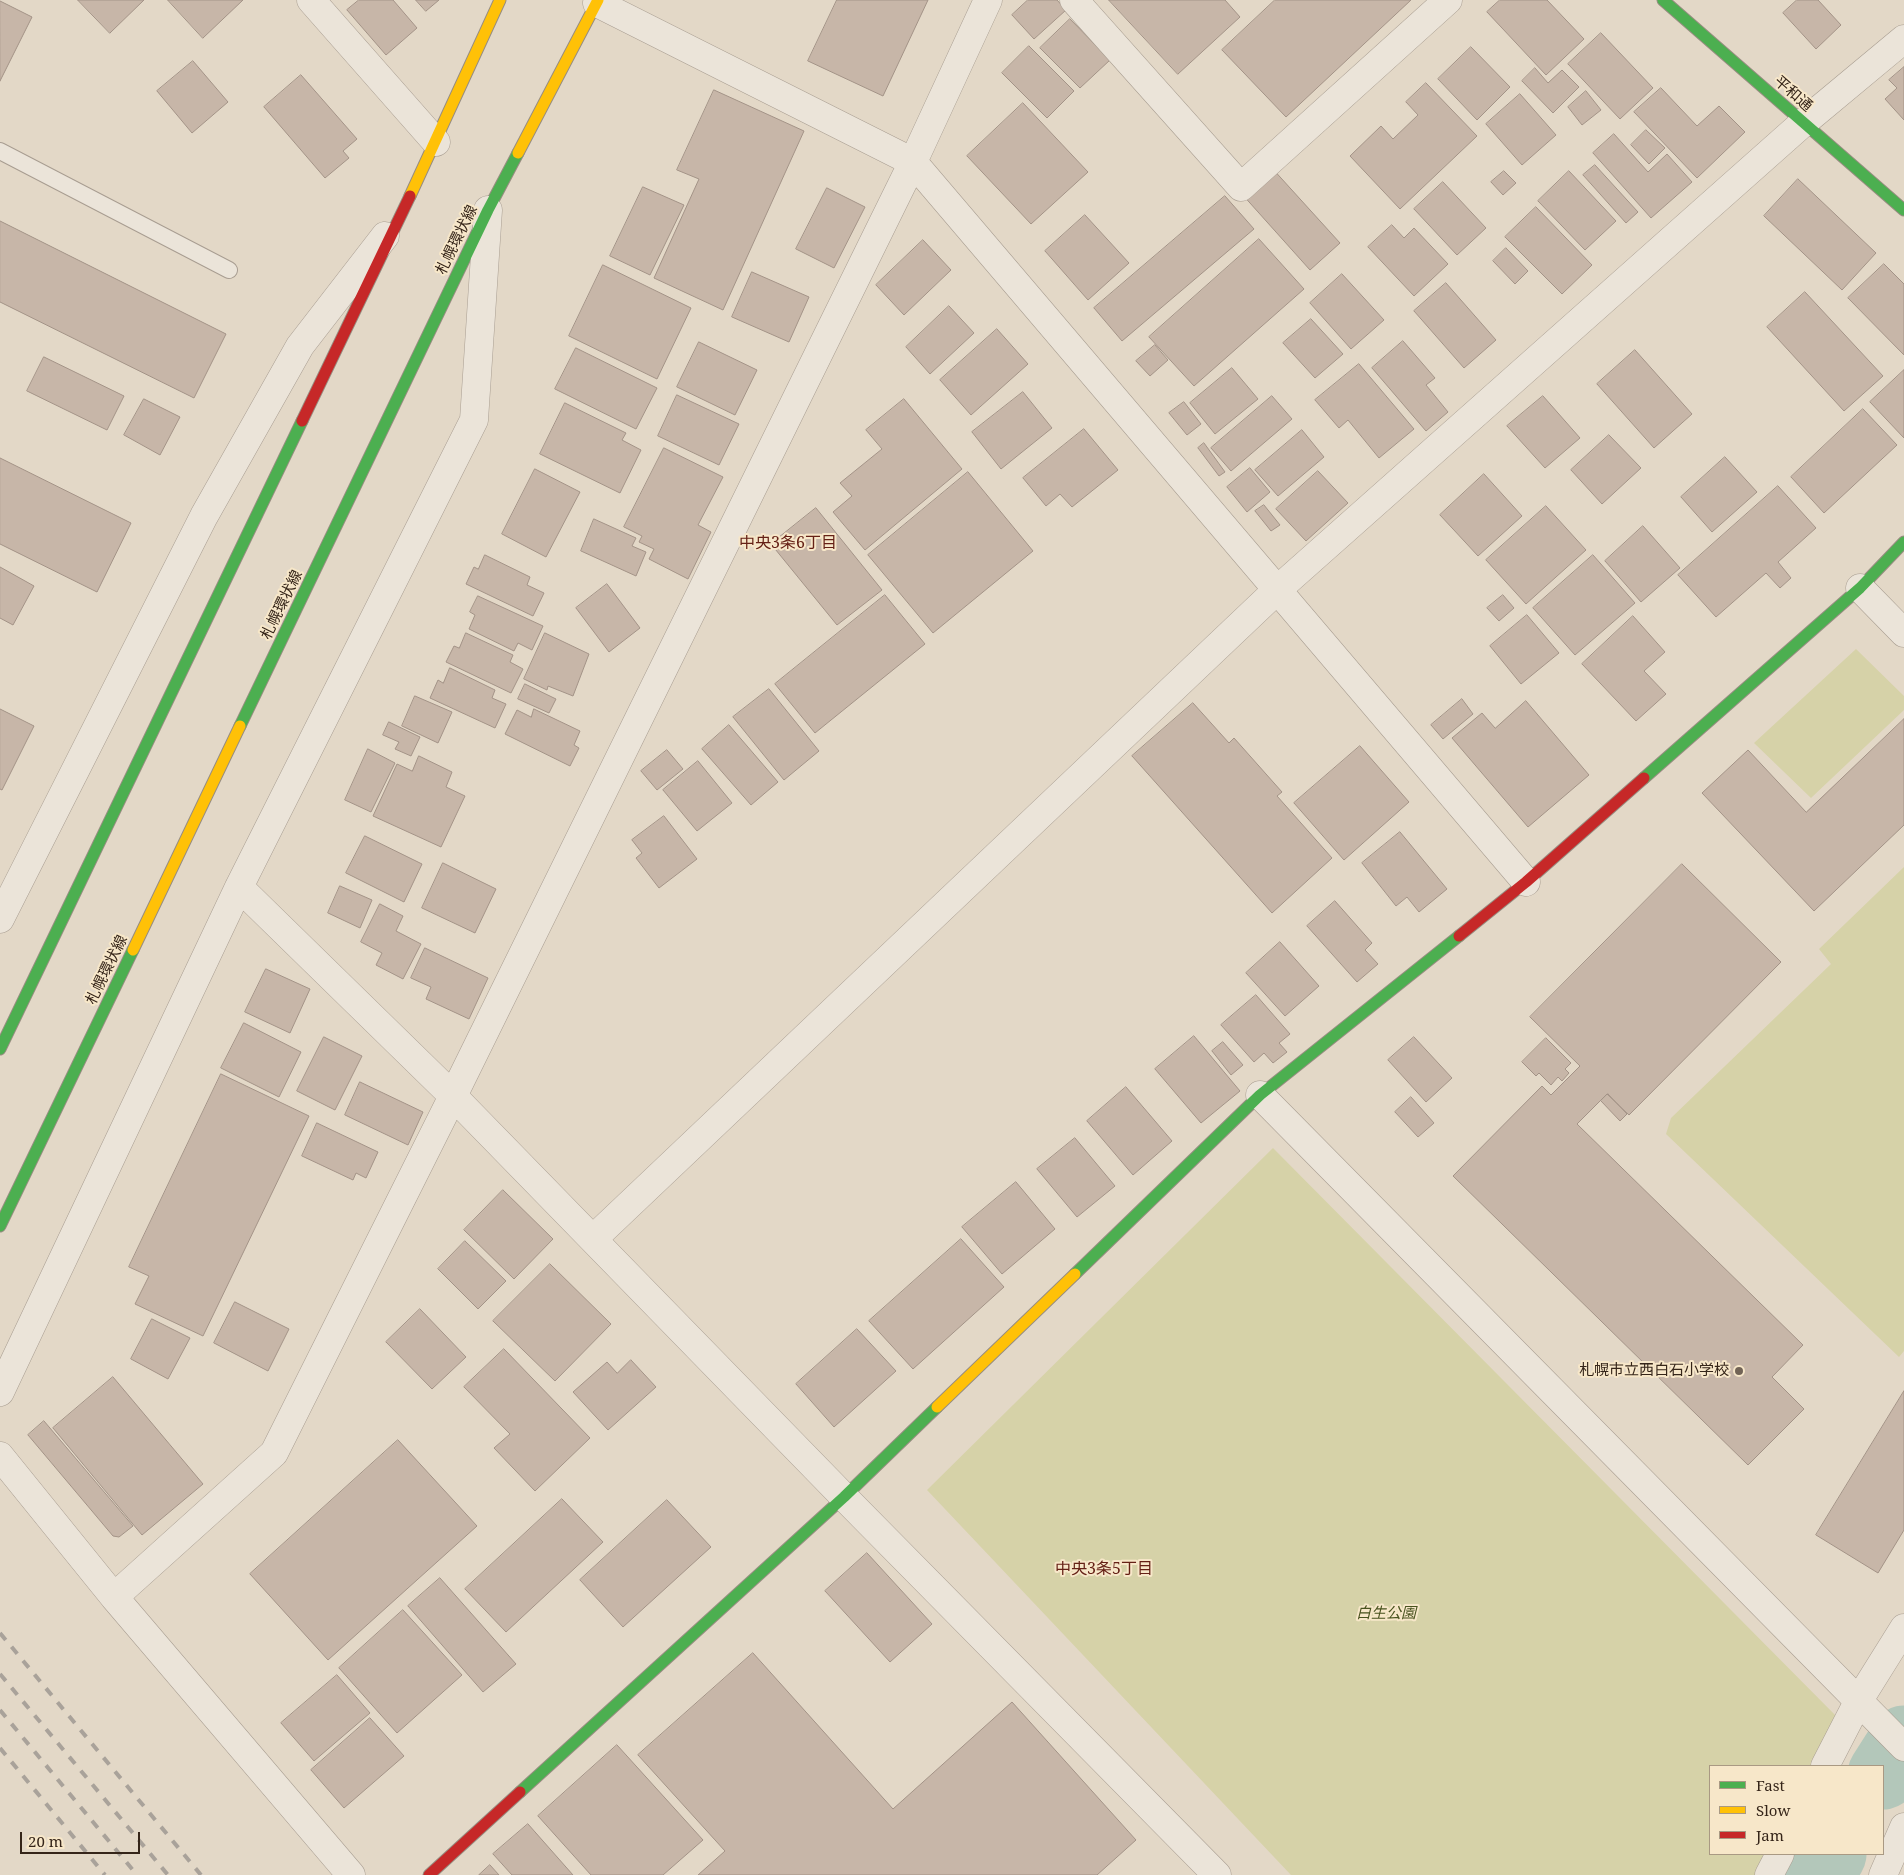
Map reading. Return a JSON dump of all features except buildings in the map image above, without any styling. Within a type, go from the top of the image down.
[{"type":"main road","points":[[0,1049],[403,212],[500,0]]},
{"type":"main road","name":"平和通","points":[[1663,0],[1904,210]]},
{"type":"main road","name":"札幌環状線","points":[[0,1226],[488,210],[598,2]]},
{"type":"main road","points":[[429,1875],[844,1497],[1260,1095],[1526,882],[1860,588],[1904,542]]},
{"type":"street","points":[[311,0],[436,142]]},
{"type":"street","points":[[114,1597],[274,1453],[453,1096],[913,162],[988,0]]},
{"type":"street","points":[[1074,0],[1242,187],[1448,0]]},
{"type":"street","points":[[598,2],[913,162],[1526,882]]},
{"type":"street","points":[[593,1239],[1277,590],[1803,123],[1904,39]]},
{"type":"street","points":[[0,1392],[239,887],[474,420],[488,210]]},
{"type":"street","points":[[0,919],[204,516],[300,346],[403,212]]},
{"type":"street","points":[[1860,588],[1904,633]]},
{"type":"street","points":[[239,887],[453,1096],[844,1497],[1217,1875]]},
{"type":"street","points":[[1260,1095],[1904,1747]]},
{"type":"street","points":[[0,1456],[114,1597],[351,1875]]},
{"type":"street","points":[[1825,1765],[1866,1708],[1904,1628]]},
{"type":"street","points":[[1883,1875],[1904,1827]]},
{"type":"street","points":[[1769,1875],[1779,1855]]},
{"type":"lane","points":[[0,151],[229,270]]},
{"type":"green space","points":[[1856,649],[1904,696],[1904,710],[1811,798],[1754,743]]},
{"type":"green space","points":[[1904,867],[1904,1351],[1899,1357],[1666,1134],[1671,1118],[1831,964],[1819,949]]},
{"type":"green space","name":"白生公園","points":[[1273,1148],[1843,1723],[1822,1765],[1709,1765],[1709,1855],[1776,1855],[1766,1875],[1291,1875],[927,1490]]},
{"type":"waterway","points":[[1884,1772],[1904,1741]]},
{"type":"waterway","points":[[1818,1875],[1830,1855]]},
{"type":"railway","points":[[0,1633],[201,1875]]},
{"type":"railway","points":[[0,1674],[168,1875]]},
{"type":"railway","points":[[0,1710],[137,1875]]},
{"type":"railway","points":[[0,1748],[105,1875]]},
{"type":"traffic: fast","points":[[1663,0],[1904,210]]},
{"type":"traffic: fast","points":[[240,726],[488,210],[518,153]]},
{"type":"traffic: fast","points":[[0,1049],[302,421]]},
{"type":"traffic: fast","points":[[1644,778],[1860,588],[1904,542]]},
{"type":"traffic: fast","points":[[1075,1274],[1260,1095],[1459,936]]},
{"type":"traffic: fast","points":[[0,1226],[133,950]]},
{"type":"traffic: fast","points":[[520,1792],[844,1497],[937,1407]]},
{"type":"traffic: slow","points":[[410,196],[500,0]]},
{"type":"traffic: slow","points":[[518,153],[598,0]]},
{"type":"traffic: slow","points":[[133,950],[240,726]]},
{"type":"traffic: slow","points":[[937,1407],[1075,1274]]},
{"type":"traffic: jam","points":[[302,421],[410,196]]},
{"type":"traffic: jam","points":[[1459,936],[1526,882],[1644,778]]},
{"type":"traffic: jam","points":[[429,1875],[520,1792]]},
{"type":"place","name":"札幌市立西白石小学校","points":[[1739,1371]]},
{"type":"district","name":"中央3条6丁目","points":[[788,543]]},
{"type":"district","name":"中央3条5丁目","points":[[1104,1569]]}]
